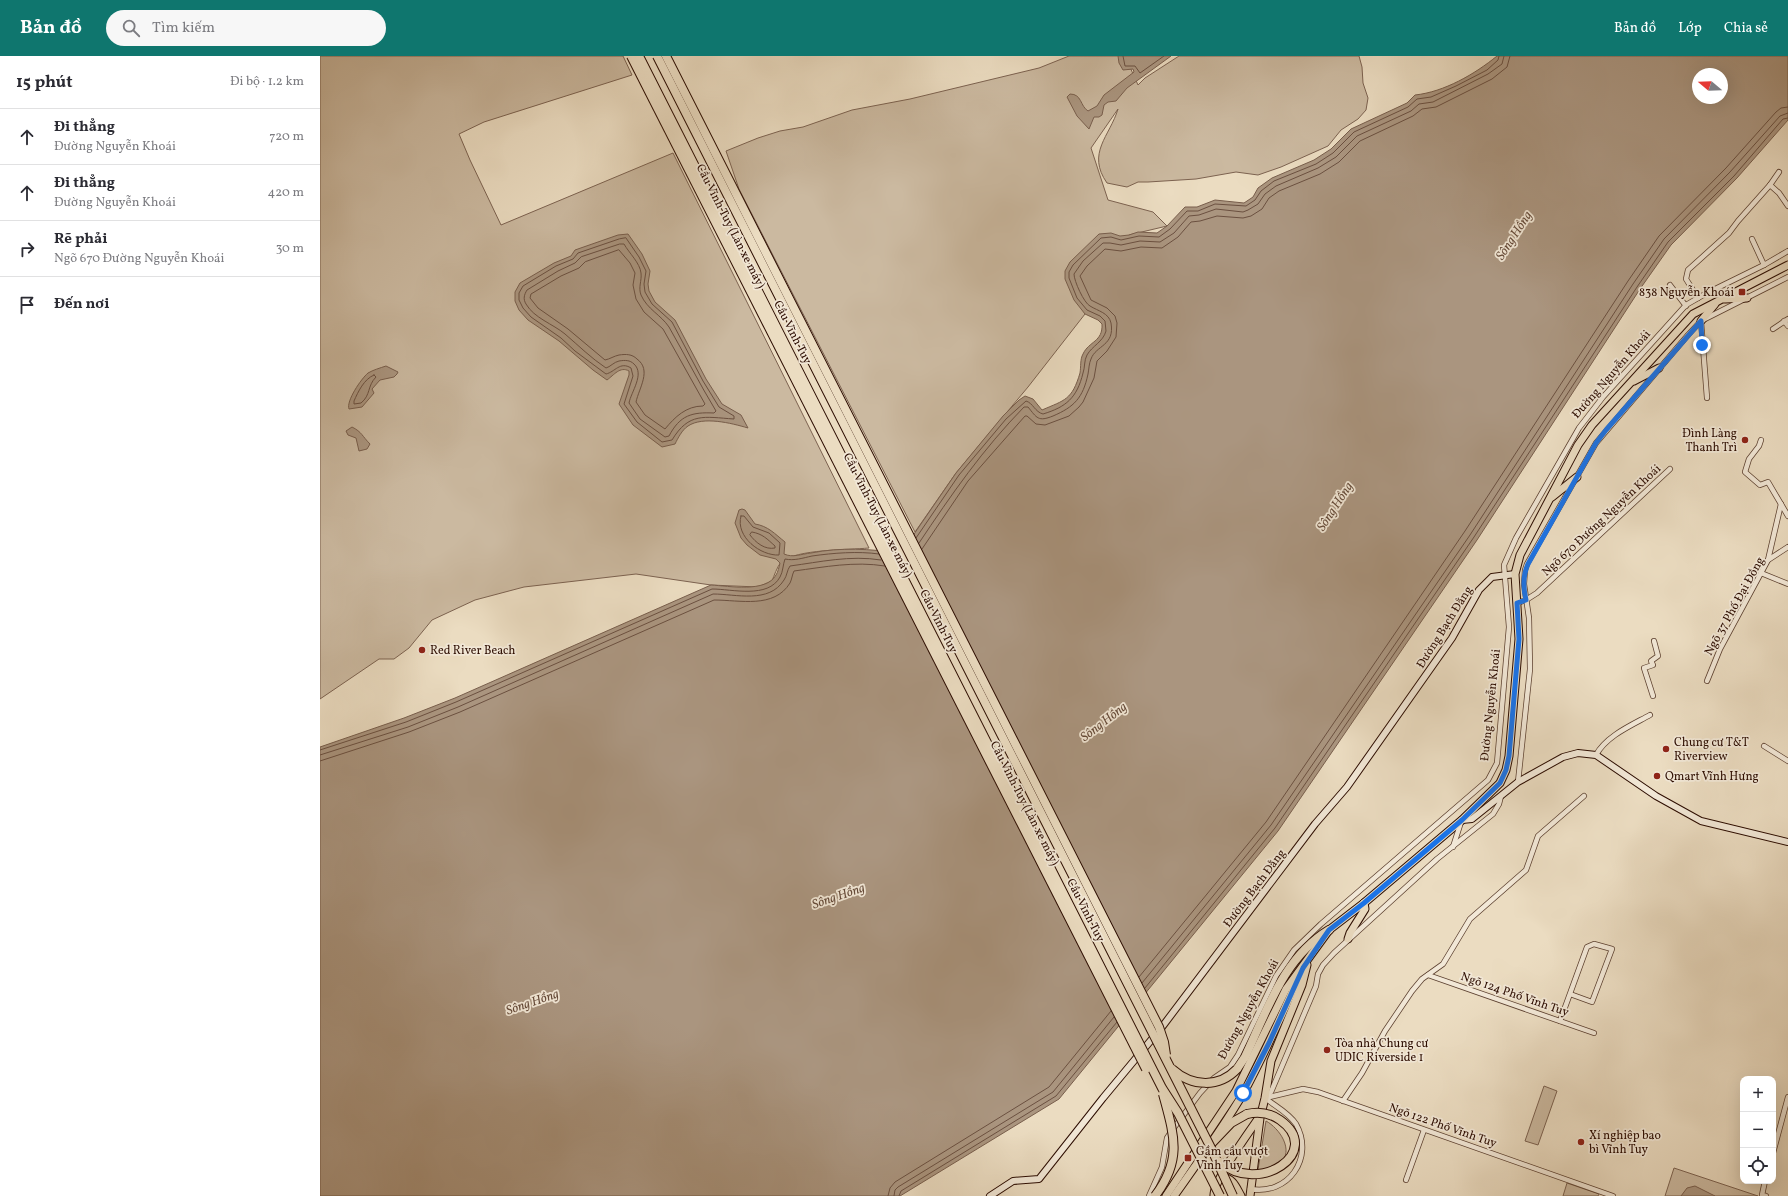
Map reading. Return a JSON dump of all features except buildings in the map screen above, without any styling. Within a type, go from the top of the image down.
[{"type":"highway","name":"Cầu Vĩnh Tuy (Làn xe máy)","points":[[631,56],[1148,1072],[1162,1088]]},
{"type":"highway","name":"Cầu Vĩnh Tuy","points":[[639,56],[1162,1088],[1178,1113],[1220,1196]]},
{"type":"highway","name":"Cầu Vĩnh Tuy","points":[[657,56],[1167,1064],[1211,1146],[1233,1196]]},
{"type":"highway","name":"Cầu Vĩnh Tuy (Làn xe máy)","points":[[666,56],[1159,1027],[1164,1042],[1167,1064]]},
{"type":"highway","points":[[1167,1064],[1180,1075],[1200,1083],[1211,1084],[1226,1079],[1237,1069],[1245,1057],[1283,977],[1304,949],[1329,930]]},
{"type":"highway","points":[[1156,1196],[1172,1164],[1174,1151],[1172,1126],[1162,1088]]},
{"type":"highway","points":[[1258,1112],[1278,1118],[1288,1128],[1293,1137],[1294,1151],[1291,1163],[1285,1172],[1276,1180],[1258,1185],[1239,1180],[1223,1168],[1211,1146],[1231,1123],[1247,1114],[1258,1112]]},
{"type":"main road","name":"Đường Nguyễn Khoái","points":[[1174,1196],[1211,1146],[1256,1068],[1303,968],[1329,930],[1364,903],[1462,820],[1500,783],[1506,770],[1509,756],[1519,639],[1515,574],[1520,555],[1578,444],[1592,425],[1693,314],[1788,265]]},
{"type":"main road","points":[[1701,321],[1719,301],[1747,298]]},
{"type":"main road","points":[[1629,384],[1659,368]]},
{"type":"main road","points":[[1550,499],[1577,477]]},
{"type":"main road","points":[[1348,940],[1350,932],[1366,909],[1364,903]]},
{"type":"main road","points":[[1250,1192],[1260,1118],[1272,1061],[1302,985],[1308,960]]},
{"type":"main road","name":"Đường Nguyễn Khoái","points":[[1166,1196],[1236,1091],[1286,989],[1303,968]]},
{"type":"main road","points":[[1214,1196],[1214,1189],[1227,1166],[1260,1118]]},
{"type":"main road","points":[[1222,1177],[1228,1178],[1233,1182],[1242,1196]]},
{"type":"street","points":[[1698,298],[1686,279],[1688,270],[1729,233],[1770,185],[1779,172]]},
{"type":"street","points":[[1770,185],[1779,193],[1788,206]]},
{"type":"street","points":[[1752,239],[1764,265]]},
{"type":"street","name":"Đường Nguyễn Khoái","points":[[1149,1196],[1162,1167],[1167,1138],[1200,1093],[1214,1078],[1230,1067],[1238,1055],[1276,976],[1294,950],[1321,924],[1488,780],[1494,771],[1497,763],[1508,627],[1504,565],[1516,538],[1578,428],[1613,386],[1686,306],[1698,298],[1764,265],[1788,251]]},
{"type":"street","points":[[1518,782],[1530,669],[1524,584],[1525,570],[1528,564],[1596,443],[1701,321],[1788,277]]},
{"type":"street","points":[[1670,285],[1686,306]]},
{"type":"street","points":[[1773,328],[1786,320],[1788,326]]},
{"type":"street","points":[[1701,321],[1707,398]]},
{"type":"street","points":[[1761,440],[1759,446],[1749,459],[1745,472],[1760,485],[1768,482],[1788,516]]},
{"type":"street","name":"Ngõ 670 Đường Nguyễn Khoái","points":[[1526,600],[1564,569],[1670,469]]},
{"type":"street","points":[[1768,560],[1781,504]]},
{"type":"street","name":"Ngõ 37 Phố Đại Đồng","points":[[1707,681],[1720,649],[1768,560],[1788,547]]},
{"type":"street","points":[[1761,573],[1788,584]]},
{"type":"street","name":"Đường Bạch Đằng","points":[[990,1196],[1013,1181],[1039,1179],[1103,1098],[1162,1027],[1316,824],[1347,787],[1452,638],[1479,590],[1492,577],[1515,574]]},
{"type":"street","points":[[1517,603],[1526,600]]},
{"type":"street","points":[[1653,696],[1644,668],[1653,665],[1651,661],[1658,656],[1654,641]]},
{"type":"street","points":[[1596,755],[1600,747],[1627,728],[1650,715]]},
{"type":"street","points":[[1764,746],[1788,761]]},
{"type":"street","points":[[1453,847],[1462,820],[1472,818],[1518,782],[1563,757],[1578,753],[1596,755],[1656,796],[1701,821],[1788,842]]},
{"type":"street","points":[[1250,1192],[1264,1191],[1282,1185],[1295,1171],[1301,1158],[1301,1142],[1296,1124],[1292,1119],[1265,1098],[1271,1092],[1316,986],[1318,974],[1323,965],[1348,940],[1437,859],[1493,814],[1499,804],[1501,796]]},
{"type":"street","points":[[1343,1101],[1362,1073],[1385,1031],[1412,991],[1422,979],[1443,964],[1470,919],[1526,870],[1538,836],[1584,796]]},
{"type":"street","points":[[1560,1021],[1587,947],[1594,944],[1612,949],[1592,1002],[1570,994]]},
{"type":"street","name":"Ngõ 124 Phố Vĩnh Tuy","points":[[1428,975],[1594,1033]]},
{"type":"street","name":"Ngõ 122 Phố Vĩnh Tuy","points":[[1265,1098],[1303,1090],[1318,1092],[1613,1196]]},
{"type":"street","points":[[1774,1148],[1788,1097]]},
{"type":"street","points":[[1406,1180],[1424,1130]]},
{"type":"street","points":[[1764,1184],[1762,1194],[1766,1196]]},
{"type":"shaded area","points":[[320,56],[623,56],[632,75],[484,122],[459,134],[501,225],[673,153],[869,548],[810,552],[789,558],[781,562],[772,581],[758,587],[711,585],[636,574],[524,587],[475,600],[432,620],[409,648],[394,659],[379,659],[320,699]]},
{"type":"shaded area","points":[[1069,56],[1125,56],[1138,85],[1145,78],[1179,56],[1359,56],[1362,67],[1363,83],[1368,98],[1366,110],[1358,119],[1341,130],[1328,146],[1281,167],[1258,175],[1236,172],[1196,179],[1138,182],[1127,187],[1107,183],[1101,172],[1099,163],[1099,154],[1102,145],[1118,109],[1091,148],[1108,200],[1153,212],[1167,226],[1129,235],[1102,261],[1085,314],[1028,387],[956,473],[915,532],[739,189],[726,151],[758,138],[780,131],[803,127],[852,110],[910,99],[1039,68]]},
{"type":"shaded area","points":[[1544,1086],[1557,1091],[1538,1145],[1525,1141]]},
{"type":"shaded area","points":[[1266,1121],[1276,1129],[1284,1140],[1286,1152],[1284,1158],[1278,1166],[1257,1176]]},
{"type":"shaded area","points":[[1674,1168],[1758,1196],[1665,1196]]},
{"type":"shaded area","points":[[1567,1183],[1599,1194],[1598,1196],[1563,1196]]},
{"type":"water","points":[[1118,56],[1171,56],[1127,88],[1116,101],[1108,102],[1104,105],[1102,115],[1099,117],[1094,117],[1089,129],[1077,116],[1067,97],[1070,94],[1077,96],[1085,109],[1088,111],[1097,106],[1104,95],[1134,72],[1133,69],[1123,70],[1119,63]]},
{"type":"water","name":"Sông Hồng","points":[[1497,56],[1788,56],[1788,120],[1737,178],[1671,245],[1640,289],[1477,540],[1278,831],[1059,1099],[900,1196],[320,1196],[320,747],[404,718],[455,698],[711,585],[746,587],[756,586],[771,581],[777,574],[780,563],[776,559],[760,555],[747,545],[741,538],[735,523],[739,510],[745,510],[755,524],[768,528],[785,542],[784,554],[787,555],[791,556],[844,549],[901,553],[956,473],[1003,416],[1019,400],[1025,396],[1033,399],[1042,410],[1062,401],[1071,394],[1080,373],[1082,356],[1089,346],[1098,338],[1102,330],[1102,324],[1098,320],[1085,314],[1074,300],[1065,279],[1065,271],[1070,262],[1099,234],[1111,233],[1120,236],[1138,232],[1157,233],[1167,226],[1185,207],[1197,207],[1215,200],[1244,203],[1253,197],[1258,188],[1272,178],[1314,160],[1331,149],[1351,129],[1407,103],[1415,95],[1448,86],[1479,69]]},
{"type":"water","points":[[628,234],[642,254],[650,271],[648,284],[649,291],[655,302],[675,320],[706,379],[722,404],[741,415],[748,428],[717,421],[701,421],[688,426],[680,434],[675,444],[662,447],[633,425],[619,404],[629,371],[620,370],[607,380],[559,341],[528,320],[519,310],[515,301],[515,292],[520,283],[554,263],[571,256],[575,250],[618,235]]},
{"type":"water","points":[[386,366],[398,372],[397,374],[394,377],[380,380],[372,389],[374,393],[362,407],[349,409],[352,396],[365,376],[370,372]]},
{"type":"water","points":[[352,427],[360,432],[370,444],[367,449],[359,451],[356,438],[348,435],[346,431]]},
{"type":"water","points":[[1695,1186],[1715,1196],[1681,1196],[1687,1188]]},
{"type":"pier","points":[[911,535],[1145,997],[1122,1025],[880,548],[900,551]]},
{"type":"place","name":"838 Nguyễn Khoái","points":[[1742,292]]},
{"type":"place","name":"Đình Làng Thanh Trì","points":[[1745,440]]},
{"type":"place","name":"Red River Beach","points":[[422,650]]},
{"type":"place","name":"Chung cư T&T Riverview","points":[[1666,749]]},
{"type":"place","name":"Qmart Vĩnh Hưng","points":[[1657,776]]},
{"type":"place","name":"Tòa nhà Chung cư UDIC Riverside 1","points":[[1327,1050]]},
{"type":"place","name":"Xí nghiệp bao bì Vĩnh Tuy","points":[[1581,1142]]},
{"type":"place","name":"Gầm cầu vượt Vĩnh Tuy","points":[[1188,1158]]},
{"type":"route","points":[[1243,1093],[1269,1043],[1303,968],[1329,930],[1364,903],[1462,820],[1500,783],[1506,770],[1509,756],[1519,639],[1517,603],[1526,600],[1524,584],[1525,570],[1596,443],[1701,321],[1702,345]]}]
